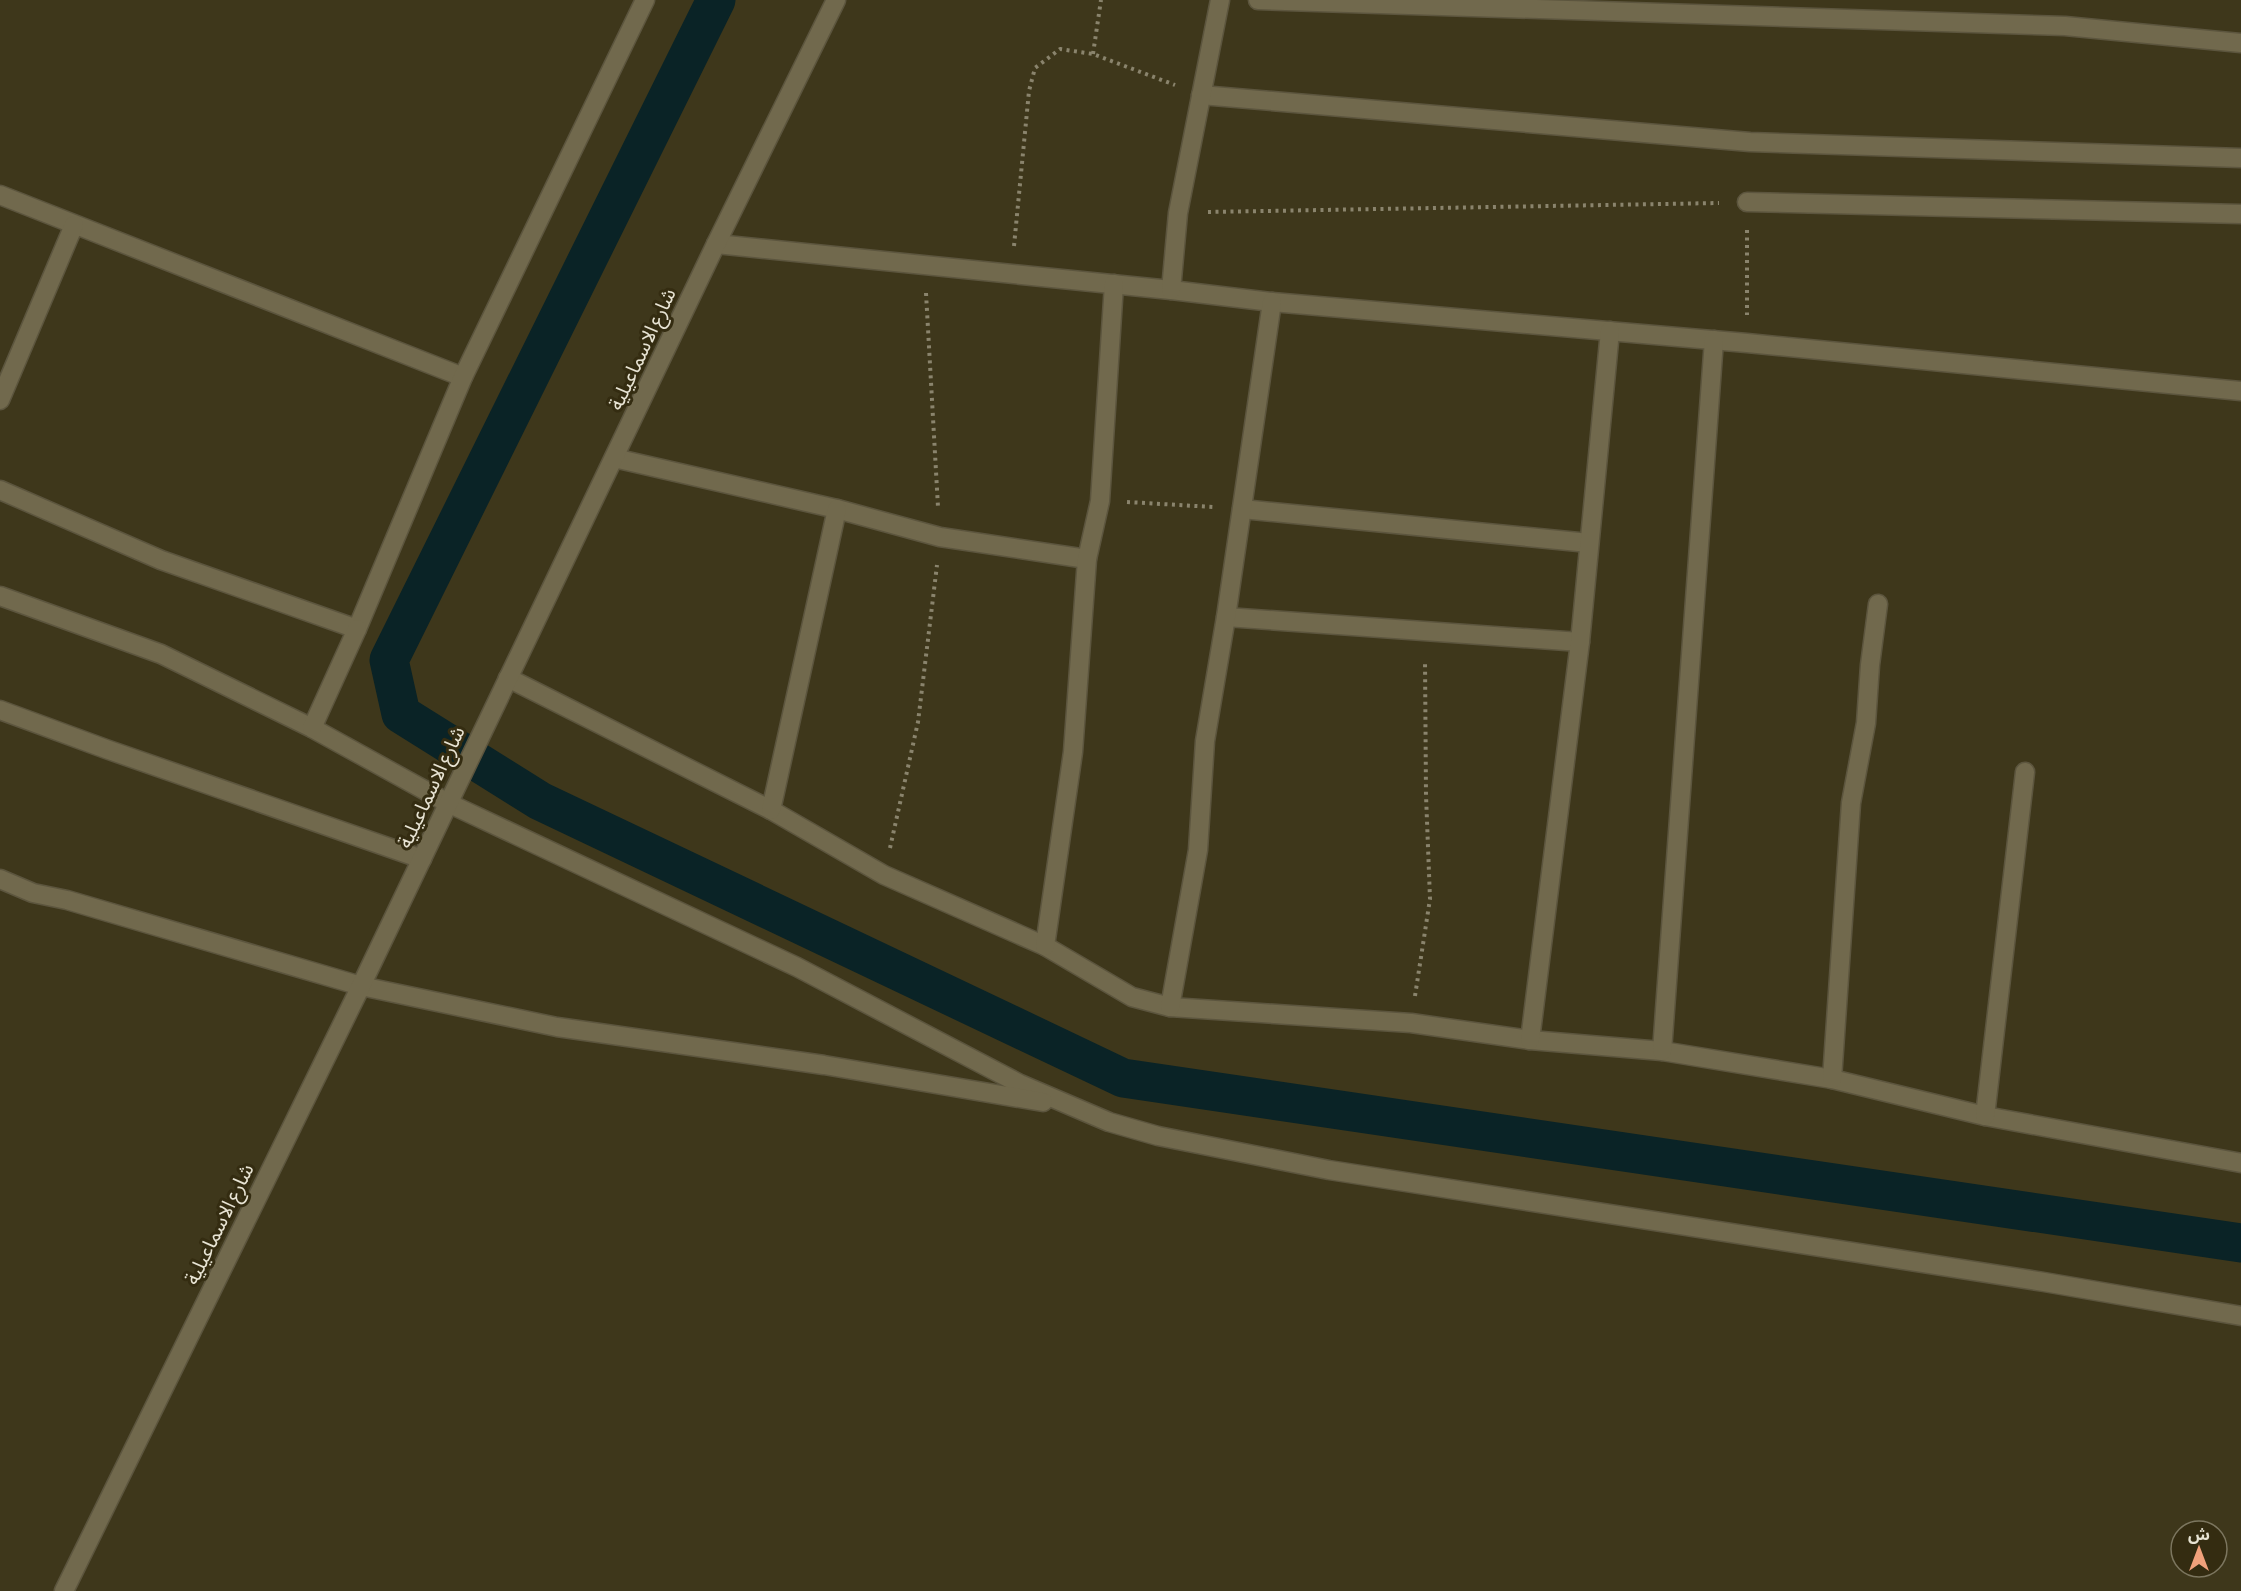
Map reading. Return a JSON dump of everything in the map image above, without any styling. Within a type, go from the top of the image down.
[{"type":"street","points":[[312,728],[357,629],[463,378],[645,0]]},
{"type":"street","name":"شارع الاسماعيلية","points":[[64,1591],[361,986],[716,244],[836,0]]},
{"type":"street","points":[[1171,290],[1178,213],[1220,0]]},
{"type":"street","points":[[1258,0],[2065,26],[2241,43]]},
{"type":"street","points":[[1201,95],[1750,142],[2241,158]]},
{"type":"street","points":[[0,195],[463,378]]},
{"type":"street","points":[[1747,202],[2241,214]]},
{"type":"street","points":[[0,400],[74,225]]},
{"type":"street","points":[[716,244],[1272,302],[1747,343],[2241,391]]},
{"type":"street","points":[[1045,946],[1073,752],[1087,559],[1100,501],[1114,284]]},
{"type":"street","points":[[1170,1007],[1198,850],[1204,748],[1226,617],[1272,302]]},
{"type":"street","points":[[1530,1040],[1580,642],[1610,332]]},
{"type":"street","points":[[1662,1051],[1714,340]]},
{"type":"street","points":[[614,458],[837,509],[940,537],[1087,559]]},
{"type":"street","points":[[0,490],[161,560],[357,629]]},
{"type":"street","points":[[771,810],[837,509]]},
{"type":"street","points":[[1242,509],[1589,543]]},
{"type":"street","points":[[0,596],[161,654],[312,728],[448,803],[797,967],[1020,1084],[1109,1122],[1158,1136],[1329,1170],[2033,1280],[2241,1316]]},
{"type":"street","points":[[1832,1079],[1851,803],[1866,723],[1870,665],[1878,604]]},
{"type":"street","points":[[1226,617],[1580,642]]},
{"type":"street","points":[[508,678],[771,810],[884,875],[1045,946],[1132,997],[1170,1007],[1411,1023],[1530,1040],[1662,1051],[1832,1079],[1985,1116],[2241,1163]]},
{"type":"street","points":[[0,710],[422,859]]},
{"type":"street","points":[[1985,1116],[2025,772]]},
{"type":"street","points":[[0,879],[33,893],[79,904],[361,986],[557,1027],[824,1065],[1068,1106]]},
{"type":"path","points":[[1093,54],[1101,0]]},
{"type":"path","points":[[1011,274],[1029,91],[1035,68],[1060,49],[1093,54],[1201,95]]},
{"type":"path","points":[[1178,213],[1747,202],[1747,343]]},
{"type":"path","points":[[884,875],[918,722],[940,537],[924,265]]},
{"type":"path","points":[[1100,501],[1242,509]]},
{"type":"path","points":[[1411,1023],[1430,898],[1424,632]]},
{"type":"waterway","points":[[716,0],[389,660],[401,714],[540,801],[1123,1078],[2241,1243]]}]
